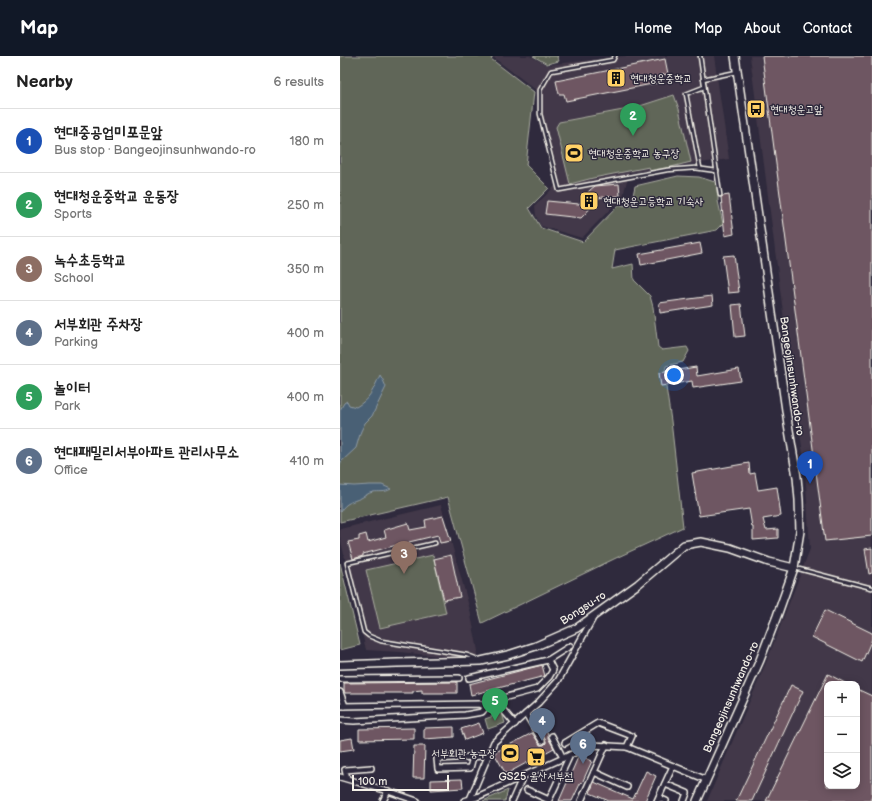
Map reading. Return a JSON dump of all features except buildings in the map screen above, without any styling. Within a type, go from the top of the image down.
[{"type":"main road","name":"Bangeojinsunhwando-ro","points":[[697,801],[760,660],[777,616],[794,568],[800,532],[797,477],[735,56]]},
{"type":"main road","name":"Bongsu-ro","points":[[340,665],[397,662],[481,661],[508,655],[536,646],[577,628],[638,584],[684,545],[701,542],[730,548],[769,562],[794,568]]},
{"type":"street","points":[[467,800],[494,742],[538,703],[558,681],[594,616]]},
{"type":"street","points":[[469,678],[548,660],[570,646]]},
{"type":"street","points":[[340,720],[354,721],[466,715],[482,712],[486,708],[498,704],[503,698],[537,690],[549,677],[553,670],[548,660]]},
{"type":"street","points":[[340,679],[459,678]]},
{"type":"street","points":[[340,692],[343,706],[480,704],[486,708]]},
{"type":"street","points":[[498,704],[515,724]]},
{"type":"street","points":[[526,714],[542,740]]},
{"type":"street","points":[[565,743],[598,723],[632,736],[627,747]]},
{"type":"street","points":[[552,736],[563,758]]},
{"type":"street","points":[[467,800],[477,797],[592,746],[606,745],[627,747],[707,780]]},
{"type":"street","points":[[581,801],[606,745]]},
{"type":"street","points":[[473,757],[470,768],[438,769],[437,759],[488,755]]},
{"type":"street","points":[[527,790],[549,800],[570,755]]},
{"type":"street","points":[[666,801],[658,799],[673,766]]},
{"type":"street","points":[[347,778],[345,770],[371,768]]},
{"type":"street","points":[[594,772],[627,786]]},
{"type":"street","points":[[512,801],[523,776]]},
{"type":"street","points":[[340,777],[416,801]]},
{"type":"street","points":[[665,784],[687,793],[684,801]]},
{"type":"street","points":[[383,801],[388,791]]},
{"type":"lane","points":[[615,56],[613,60],[551,71],[540,90],[540,114],[559,190],[668,170],[700,168],[717,171]]},
{"type":"lane","points":[[700,56],[720,195]]},
{"type":"lane","points":[[703,79],[737,72]]},
{"type":"lane","points":[[700,168],[686,94],[704,87]]},
{"type":"lane","points":[[435,543],[348,563],[364,632],[369,636],[381,640],[467,655],[481,661]]},
{"type":"lane","points":[[794,568],[872,588]]},
{"type":"shaded area","points":[[495,56],[530,56],[547,65],[626,56],[714,56],[729,159],[629,173],[623,196],[582,238],[541,226],[536,216],[535,206],[556,185],[536,90],[494,58]]},
{"type":"shaded area","points":[[750,56],[872,56],[872,801],[707,801],[766,663],[810,549],[805,468],[784,320]]},
{"type":"shaded area","points":[[441,505],[470,610],[478,651],[475,660],[366,650],[340,537],[340,529]]},
{"type":"green space","points":[[340,56],[493,56],[491,59],[534,92],[526,165],[549,188],[529,208],[541,228],[583,242],[618,206],[631,205],[635,186],[678,176],[699,177],[718,183],[718,201],[723,224],[717,230],[615,250],[612,269],[633,264],[634,280],[650,296],[653,307],[658,347],[662,350],[687,347],[689,351],[683,362],[666,366],[665,380],[683,527],[482,623],[448,497],[340,522]]},
{"type":"green space","points":[[533,56],[558,56],[559,61],[547,64]]},
{"type":"green space","points":[[674,95],[679,109],[691,162],[651,172],[649,167],[570,184],[556,127],[559,122],[623,110]]},
{"type":"green space","points":[[433,555],[446,613],[380,628],[366,570]]},
{"type":"green space","points":[[340,563],[360,645],[340,650]]},
{"type":"green space","points":[[502,713],[505,723],[488,729],[485,719]]},
{"type":"green space","points":[[508,790],[505,801],[483,801]]},
{"type":"water","points":[[380,375],[386,387],[372,416],[365,423],[361,431],[356,448],[341,462],[340,466],[340,410],[347,401],[349,405],[356,407],[365,401],[373,390]]},
{"type":"water","points":[[340,485],[382,485],[391,489],[370,493],[347,504],[340,512]]},
{"type":"place","name":"현대청운중학교","points":[[616,78]]},
{"type":"place","name":"현대청운고앞","points":[[756,109]]},
{"type":"place","name":"현대청운중학교 운동장","points":[[633,136]]},
{"type":"place","name":"현대청운중학교 농구장","points":[[574,153]]},
{"type":"place","name":"현대청운고등학교 기숙사","points":[[589,201]]},
{"type":"place","name":"현대중공업미포문앞","points":[[810,484]]},
{"type":"place","name":"녹수초등학교","points":[[404,574]]},
{"type":"place","name":"놀이터","points":[[495,721]]},
{"type":"place","name":"서부회관 주차장","points":[[542,741]]},
{"type":"place","name":"서부회관 농구장","points":[[510,753]]},
{"type":"place","name":"GS25 울산서부점","points":[[536,757]]},
{"type":"place","name":"현대패밀리서부아파트 관리사무소","points":[[583,764]]}]
